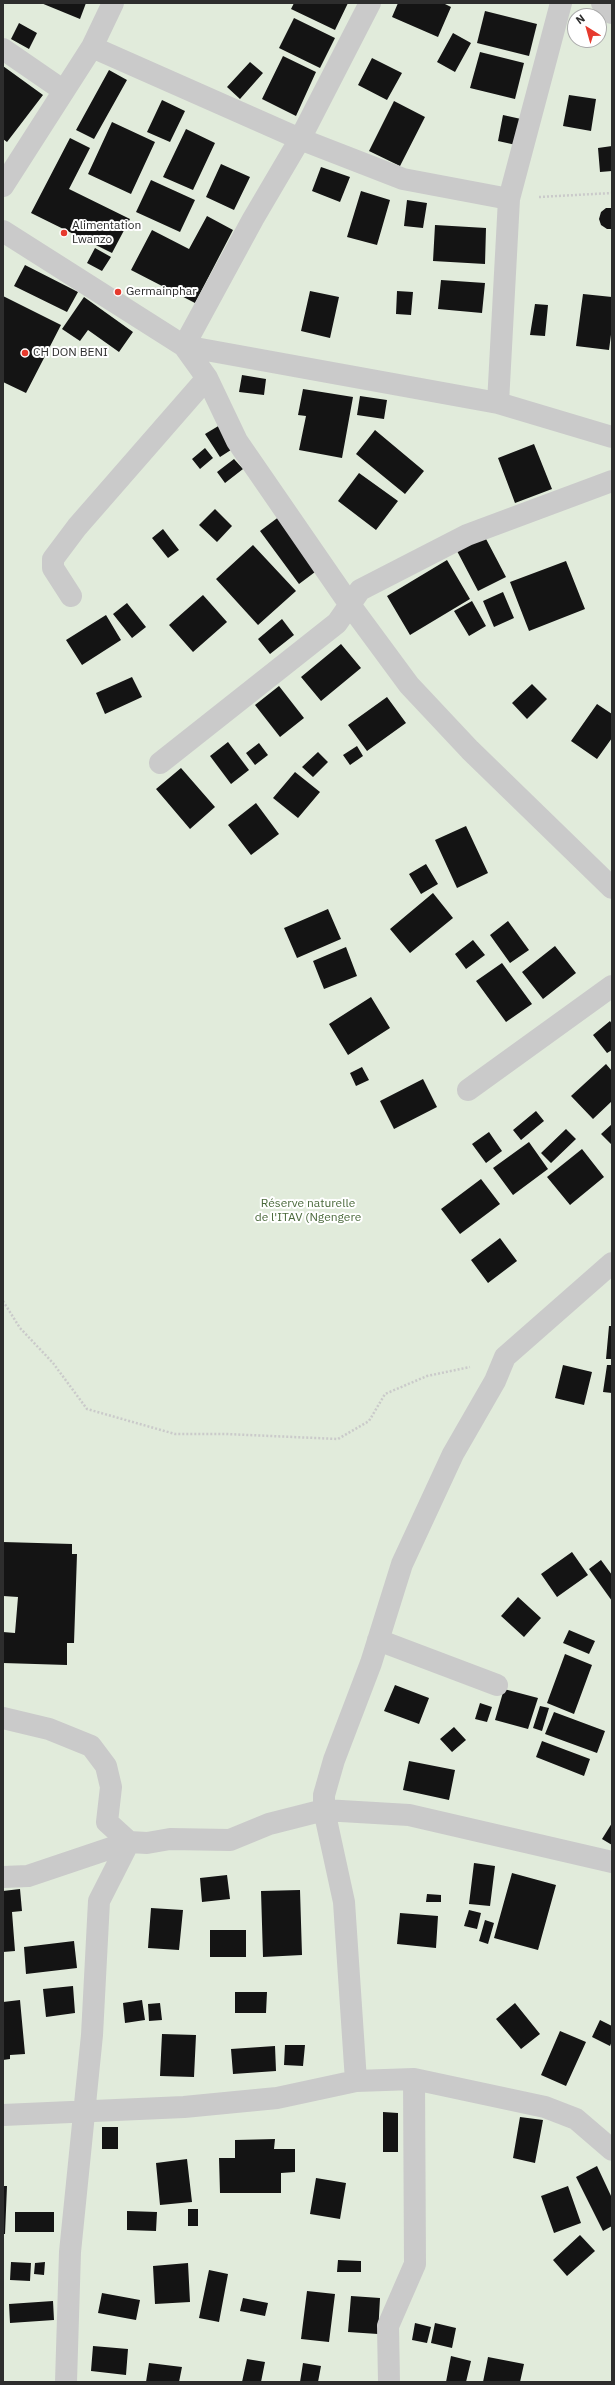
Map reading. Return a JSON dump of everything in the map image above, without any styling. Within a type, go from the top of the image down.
[{"type":"street","points":[[3,186],[92,47],[113,3]]},
{"type":"street","points":[[184,346],[300,139],[370,3]]},
{"type":"street","points":[[498,403],[509,199],[561,3]]},
{"type":"street","points":[[602,3],[612,13]]},
{"type":"street","points":[[92,47],[300,139],[404,179],[509,199]]},
{"type":"street","points":[[3,49],[64,91]]},
{"type":"street","points":[[3,231],[184,346],[207,378],[237,441],[350,605],[414,690],[470,750],[612,888]]},
{"type":"street","points":[[184,346],[498,403],[612,437]]},
{"type":"street","points":[[71,596],[53,568],[53,559],[77,527],[207,378]]},
{"type":"street","points":[[160,763],[337,623],[360,590],[467,535],[612,481]]},
{"type":"street","points":[[468,1090],[612,986]]},
{"type":"street","points":[[356,2081],[344,1902],[324,1810],[324,1796],[334,1760],[378,1640],[406,1557],[453,1454],[494,1382],[505,1357],[612,1263]]},
{"type":"street","points":[[378,1640],[498,1685]]},
{"type":"street","points":[[3,1718],[49,1729],[92,1746],[106,1766],[111,1787],[107,1822],[129,1842]]},
{"type":"street","points":[[3,1877],[28,1876],[129,1842],[147,1843],[170,1839],[230,1840],[269,1824],[324,1810],[409,1815],[612,1862]]},
{"type":"street","points":[[66,2382],[70,2252],[92,2035],[99,1901],[129,1842]]},
{"type":"street","points":[[389,2382],[388,2326],[415,2264],[414,2079]]},
{"type":"street","points":[[3,2115],[84,2110],[184,2107],[277,2098],[356,2081],[414,2079],[545,2107],[576,2119],[612,2150]]},
{"type":"path","points":[[509,199],[612,192]]},
{"type":"path","points":[[3,1301],[20,1328],[53,1363],[87,1409],[175,1434],[226,1434],[338,1439],[369,1421],[385,1394],[427,1376],[505,1357]]},
{"type":"green space","name":"Réserve naturelle de l'ITAV (Ngengere","points":[[3,3],[612,3],[612,2382],[3,2382]]},
{"type":"building","points":[[41,3],[86,3],[80,19]]},
{"type":"building","points":[[294,3],[348,3],[335,30],[291,9]]},
{"type":"building","points":[[398,3],[443,3],[451,7],[438,37],[392,17]]},
{"type":"building","points":[[485,11],[537,24],[529,56],[477,43]]},
{"type":"building","points":[[294,18],[335,38],[320,68],[279,48]]},
{"type":"building","points":[[19,23],[37,33],[29,49],[11,39]]},
{"type":"building","points":[[453,33],[471,43],[455,72],[437,62]]},
{"type":"building","points":[[480,52],[524,63],[515,99],[470,88]]},
{"type":"building","points":[[283,56],[316,72],[296,116],[262,99]]},
{"type":"building","points":[[372,58],[402,73],[387,100],[358,85]]},
{"type":"building","points":[[250,62],[263,73],[240,99],[227,87]]},
{"type":"building","points":[[3,66],[43,95],[7,142],[3,139]]},
{"type":"building","points":[[109,70],[127,80],[94,139],[76,130]]},
{"type":"building","points":[[569,95],[596,99],[591,131],[563,126]]},
{"type":"building","points":[[162,100],[185,111],[170,142],[147,132]]},
{"type":"building","points":[[394,101],[425,117],[400,166],[369,151]]},
{"type":"building","points":[[503,115],[521,119],[516,145],[498,141]]},
{"type":"building","points":[[112,122],[155,142],[131,194],[88,174]]},
{"type":"building","points":[[186,129],[215,143],[193,190],[163,177]]},
{"type":"building","points":[[70,138],[90,148],[69,189],[130,219],[112,253],[31,213]]},
{"type":"building","points":[[612,146],[612,171],[600,172],[598,148]]},
{"type":"building","points":[[221,164],[250,177],[234,210],[206,197]]},
{"type":"building","points":[[321,167],[350,177],[340,202],[312,191]]},
{"type":"building","points":[[151,180],[195,200],[180,232],[136,212]]},
{"type":"building","points":[[361,191],[390,200],[377,245],[347,237]]},
{"type":"building","points":[[407,200],[427,203],[423,228],[404,226]]},
{"type":"building","points":[[606,208],[612,208],[612,229],[607,229],[601,225],[599,219],[601,212]]},
{"type":"building","points":[[207,216],[233,230],[195,303],[131,270],[152,230],[189,249]]},
{"type":"building","points":[[435,225],[486,228],[485,264],[433,261]]},
{"type":"building","points":[[95,248],[111,257],[102,271],[87,263]]},
{"type":"building","points":[[25,265],[78,292],[67,312],[14,286]]},
{"type":"building","points":[[441,280],[485,283],[482,313],[438,309]]},
{"type":"building","points":[[310,291],[339,297],[330,338],[301,331]]},
{"type":"building","points":[[397,291],[413,292],[411,315],[396,314]]},
{"type":"building","points":[[583,294],[612,297],[612,327],[609,350],[576,346]]},
{"type":"building","name":"CH DON BENI","points":[[3,296],[61,325],[26,393],[3,382]]},
{"type":"building","points":[[84,297],[133,332],[119,352],[88,330],[80,341],[62,329]]},
{"type":"building","points":[[535,304],[548,305],[545,336],[530,335]]},
{"type":"building","points":[[242,375],[266,379],[264,395],[239,392]]},
{"type":"building","points":[[303,389],[353,397],[342,458],[299,450],[306,416],[298,415]]},
{"type":"building","points":[[360,396],[387,400],[384,419],[357,415]]},
{"type":"building","points":[[220,425],[234,448],[220,457],[205,434]]},
{"type":"building","points":[[375,430],[424,471],[405,494],[356,454]]},
{"type":"building","points":[[534,444],[552,489],[515,503],[498,458]]},
{"type":"building","points":[[205,448],[213,458],[200,469],[192,459]]},
{"type":"building","points":[[234,459],[243,469],[225,483],[217,472]]},
{"type":"building","points":[[359,473],[398,501],[376,530],[338,501]]},
{"type":"building","points":[[215,509],[232,526],[217,542],[199,525]]},
{"type":"building","points":[[280,516],[319,569],[299,584],[260,531]]},
{"type":"building","points":[[163,529],[179,550],[168,558],[152,538]]},
{"type":"building","points":[[485,537],[506,577],[478,591],[457,551]]},
{"type":"building","points":[[253,545],[296,591],[258,625],[216,579]]},
{"type":"building","points":[[447,560],[470,599],[410,635],[387,596]]},
{"type":"building","points":[[566,561],[585,609],[529,631],[510,582]]},
{"type":"building","points":[[503,592],[514,618],[494,627],[483,601]]},
{"type":"building","points":[[203,595],[227,622],[193,652],[169,625]]},
{"type":"building","points":[[472,601],[486,626],[469,636],[454,611]]},
{"type":"building","points":[[127,603],[146,627],[132,638],[113,614]]},
{"type":"building","points":[[106,615],[121,640],[82,665],[66,640]]},
{"type":"building","points":[[282,619],[294,635],[270,654],[258,639]]},
{"type":"building","points":[[341,644],[361,668],[321,701],[301,677]]},
{"type":"building","points":[[132,677],[142,697],[105,714],[96,693]]},
{"type":"building","points":[[532,684],[547,699],[527,719],[512,703]]},
{"type":"building","points":[[279,686],[304,718],[280,737],[255,705]]},
{"type":"building","points":[[387,697],[406,723],[367,751],[348,725]]},
{"type":"building","points":[[597,704],[612,714],[612,738],[597,759],[571,741]]},
{"type":"building","points":[[228,742],[249,770],[231,784],[210,756]]},
{"type":"building","points":[[259,743],[268,755],[255,765],[246,753]]},
{"type":"building","points":[[357,746],[363,756],[350,765],[343,755]]},
{"type":"building","points":[[318,752],[328,762],[313,777],[302,767]]},
{"type":"building","points":[[181,768],[215,807],[190,829],[156,789]]},
{"type":"building","points":[[295,772],[320,792],[298,818],[273,798]]},
{"type":"building","points":[[256,803],[279,834],[251,855],[228,825]]},
{"type":"building","points":[[466,826],[488,873],[457,888],[435,840]]},
{"type":"building","points":[[426,864],[438,884],[421,894],[409,874]]},
{"type":"building","points":[[433,893],[453,918],[410,953],[390,929]]},
{"type":"building","points":[[328,909],[341,939],[297,958],[284,928]]},
{"type":"building","points":[[508,921],[529,950],[510,963],[490,935]]},
{"type":"building","points":[[473,940],[485,955],[466,969],[455,954]]},
{"type":"building","points":[[555,946],[576,973],[543,999],[522,972]]},
{"type":"building","points":[[346,947],[357,976],[324,989],[313,961]]},
{"type":"building","points":[[502,963],[532,1004],[506,1022],[476,981]]},
{"type":"building","points":[[371,997],[390,1028],[348,1055],[329,1024]]},
{"type":"building","points":[[610,1021],[612,1024],[612,1050],[607,1053],[593,1035]]},
{"type":"building","points":[[606,1064],[612,1071],[612,1101],[593,1119],[571,1096]]},
{"type":"building","points":[[362,1067],[369,1080],[356,1086],[350,1073]]},
{"type":"building","points":[[423,1079],[437,1107],[394,1129],[380,1101]]},
{"type":"building","points":[[536,1111],[544,1121],[521,1140],[513,1130]]},
{"type":"building","points":[[612,1124],[612,1145],[601,1134]]},
{"type":"building","points":[[566,1129],[576,1139],[551,1163],[541,1153]]},
{"type":"building","points":[[489,1132],[502,1151],[486,1163],[472,1144]]},
{"type":"building","points":[[529,1142],[548,1169],[513,1195],[493,1168]]},
{"type":"building","points":[[582,1149],[604,1177],[570,1205],[547,1177]]},
{"type":"building","points":[[481,1179],[500,1204],[460,1234],[441,1209]]},
{"type":"building","points":[[500,1238],[517,1261],[488,1283],[471,1260]]},
{"type":"building","points":[[609,1326],[612,1326],[612,1359],[606,1359]]},
{"type":"building","points":[[563,1365],[592,1372],[584,1405],[555,1398]]},
{"type":"building","points":[[607,1365],[612,1365],[612,1393],[603,1392]]},
{"type":"building","points":[[3,1542],[72,1544],[72,1554],[77,1554],[74,1643],[67,1643],[67,1665],[3,1663],[3,1632],[15,1633],[18,1597],[3,1596]]},
{"type":"building","points":[[572,1552],[588,1575],[557,1597],[541,1574]]},
{"type":"building","points":[[601,1560],[612,1575],[612,1601],[589,1569]]},
{"type":"building","points":[[518,1597],[541,1618],[524,1637],[501,1616]]},
{"type":"building","points":[[569,1630],[595,1641],[589,1654],[563,1643]]},
{"type":"building","points":[[565,1654],[592,1665],[574,1714],[547,1703]]},
{"type":"building","points":[[395,1685],[429,1698],[419,1724],[384,1711]]},
{"type":"building","points":[[504,1689],[538,1698],[528,1729],[495,1720]]},
{"type":"building","points":[[480,1703],[492,1707],[487,1722],[475,1719]]},
{"type":"building","points":[[540,1706],[549,1708],[542,1731],[533,1728]]},
{"type":"building","points":[[554,1712],[605,1731],[597,1753],[545,1734]]},
{"type":"building","points":[[454,1727],[466,1740],[452,1752],[440,1739]]},
{"type":"building","points":[[542,1741],[590,1759],[584,1776],[536,1757]]},
{"type":"building","points":[[409,1761],[455,1770],[449,1800],[403,1790]]},
{"type":"building","points":[[612,1823],[612,1845],[602,1839]]},
{"type":"building","points":[[474,1863],[495,1866],[490,1906],[469,1904]]},
{"type":"building","points":[[512,1873],[556,1885],[538,1950],[494,1938]]},
{"type":"building","points":[[227,1875],[230,1899],[202,1902],[200,1878]]},
{"type":"building","points":[[20,1889],[22,1911],[12,1912],[15,1951],[3,1952],[3,1891]]},
{"type":"building","points":[[300,1890],[302,1955],[263,1957],[261,1891]]},
{"type":"building","points":[[427,1894],[441,1895],[441,1902],[426,1902]]},
{"type":"building","points":[[151,1908],[183,1910],[179,1950],[148,1948]]},
{"type":"building","points":[[469,1910],[481,1913],[477,1929],[464,1926]]},
{"type":"building","points":[[400,1913],[438,1916],[436,1948],[397,1944]]},
{"type":"building","points":[[485,1920],[494,1923],[488,1944],[479,1941]]},
{"type":"building","points":[[210,1930],[246,1930],[246,1957],[210,1957]]},
{"type":"building","points":[[74,1941],[77,1968],[26,1974],[24,1947]]},
{"type":"building","points":[[73,1986],[75,2013],[46,2017],[43,1989]]},
{"type":"building","points":[[235,1992],[267,1992],[266,2013],[235,2013]]},
{"type":"building","points":[[20,2000],[25,2054],[10,2055],[10,2059],[3,2060],[3,2002]]},
{"type":"building","points":[[142,2000],[145,2020],[125,2023],[123,2003]]},
{"type":"building","points":[[160,2003],[162,2020],[149,2021],[148,2004]]},
{"type":"building","points":[[515,2003],[540,2034],[521,2049],[496,2019]]},
{"type":"building","points":[[600,2020],[612,2026],[612,2041],[610,2046],[592,2037]]},
{"type":"building","points":[[560,2031],[586,2042],[566,2086],[541,2075]]},
{"type":"building","points":[[162,2034],[196,2035],[194,2077],[160,2076]]},
{"type":"building","points":[[285,2045],[305,2045],[303,2066],[284,2065]]},
{"type":"building","points":[[275,2046],[276,2071],[233,2074],[231,2049]]},
{"type":"building","points":[[383,2112],[398,2113],[398,2152],[383,2152]]},
{"type":"building","points":[[520,2117],[543,2120],[535,2163],[513,2158]]},
{"type":"building","points":[[102,2127],[118,2127],[118,2149],[102,2149]]},
{"type":"building","points":[[275,2139],[274,2149],[295,2149],[295,2172],[281,2173],[281,2193],[220,2193],[219,2158],[235,2158],[235,2140]]},
{"type":"building","points":[[187,2159],[192,2202],[160,2205],[156,2163]]},
{"type":"building","points":[[597,2166],[612,2198],[612,2226],[603,2231],[576,2177]]},
{"type":"building","points":[[316,2178],[346,2183],[340,2219],[310,2214]]},
{"type":"building","points":[[3,2186],[7,2186],[5,2234],[3,2234]]},
{"type":"building","points":[[568,2186],[581,2223],[554,2233],[541,2196]]},
{"type":"building","points":[[188,2209],[198,2209],[198,2226],[188,2226]]},
{"type":"building","points":[[127,2211],[157,2212],[156,2231],[127,2230]]},
{"type":"building","points":[[15,2212],[54,2212],[54,2232],[15,2232]]},
{"type":"building","points":[[580,2235],[595,2251],[567,2276],[553,2260]]},
{"type":"building","points":[[338,2260],[361,2261],[361,2272],[337,2272]]},
{"type":"building","points":[[11,2262],[31,2263],[30,2281],[10,2280]]},
{"type":"building","points":[[45,2262],[44,2275],[34,2274],[35,2263]]},
{"type":"building","points":[[188,2263],[190,2302],[155,2304],[153,2266]]},
{"type":"building","points":[[209,2270],[228,2274],[219,2322],[199,2318]]},
{"type":"building","points":[[307,2291],[335,2294],[329,2342],[301,2339]]},
{"type":"building","points":[[102,2293],[140,2300],[136,2320],[98,2313]]},
{"type":"building","points":[[351,2296],[380,2298],[378,2334],[348,2332]]},
{"type":"building","points":[[243,2298],[268,2303],[265,2316],[240,2311]]},
{"type":"building","points":[[53,2301],[54,2320],[10,2323],[9,2304]]},
{"type":"building","points":[[415,2323],[431,2327],[427,2343],[412,2340]]},
{"type":"building","points":[[435,2323],[456,2328],[452,2348],[431,2343]]},
{"type":"building","points":[[93,2346],[128,2349],[126,2375],[91,2371]]},
{"type":"building","points":[[451,2356],[471,2361],[466,2382],[446,2382]]},
{"type":"building","points":[[488,2357],[524,2364],[520,2382],[483,2382]]},
{"type":"building","points":[[247,2359],[265,2362],[261,2382],[242,2382]]},
{"type":"building","points":[[149,2363],[182,2367],[179,2382],[146,2382]]},
{"type":"building","points":[[303,2363],[321,2366],[318,2382],[300,2382]]},
{"type":"place","name":"Alimentation Lwanzo","points":[[64,233]]},
{"type":"place","name":"Germainphar","points":[[118,292]]},
{"type":"place","name":"CH DON BENI","points":[[25,353]]}]
